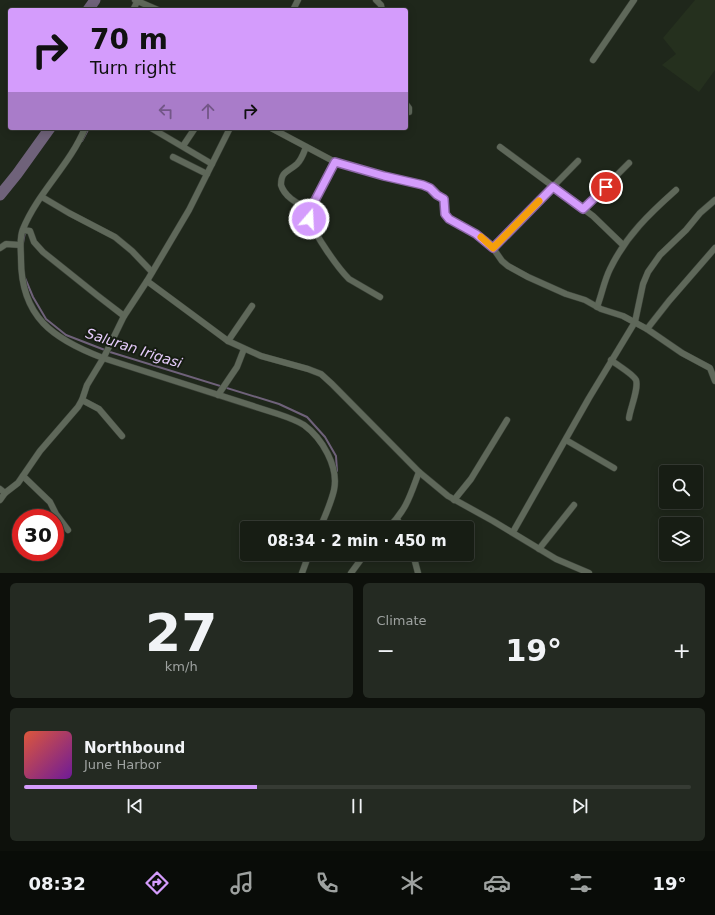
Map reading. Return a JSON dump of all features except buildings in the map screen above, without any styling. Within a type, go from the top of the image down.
[{"type":"street","points":[[376,0],[381,5],[382,8]]},
{"type":"street","points":[[593,60],[634,0]]},
{"type":"street","points":[[138,1],[154,8]]},
{"type":"street","points":[[408,107],[409,112]]},
{"type":"street","points":[[84,130],[75,148],[26,230],[20,245],[24,288],[30,304],[41,320],[53,333],[68,343],[103,358],[294,419],[305,426],[324,446],[330,458],[335,484],[323,521]]},
{"type":"street","points":[[157,130],[212,164]]},
{"type":"street","points":[[183,146],[194,130]]},
{"type":"street","points":[[0,500],[5,493],[16,485],[40,451],[82,400],[87,384],[103,358],[124,316],[147,281],[189,210],[229,130]]},
{"type":"street","points":[[275,130],[335,162],[426,186],[444,199],[445,214],[449,219],[476,234],[493,248],[505,264],[528,277],[566,294],[585,300],[597,307],[635,322],[682,353],[710,368],[715,381]]},
{"type":"street","points":[[306,147],[298,163],[287,170],[283,175],[281,185],[287,195],[294,201],[310,210]]},
{"type":"street","points":[[500,147],[593,216],[623,245]]},
{"type":"street","points":[[173,157],[207,174]]},
{"type":"street","points":[[493,248],[578,161]]},
{"type":"street","points":[[335,162],[310,210],[308,217],[345,274],[380,297]]},
{"type":"street","points":[[583,209],[629,163]]},
{"type":"street","points":[[597,307],[608,274],[623,245],[637,226],[676,190]]},
{"type":"street","points":[[44,198],[115,237],[132,251],[152,272]]},
{"type":"street","points":[[513,532],[611,360],[635,322],[643,284],[651,267],[660,255],[686,230],[700,213],[715,200]]},
{"type":"street","points":[[26,230],[43,252],[124,316]]},
{"type":"street","points":[[0,248],[6,244],[20,245]]},
{"type":"street","points":[[647,329],[669,300],[715,248]]},
{"type":"street","points":[[147,281],[228,340],[244,349],[276,361],[321,374],[419,472],[454,500],[513,532],[566,564],[589,573]]},
{"type":"street","points":[[228,340],[252,306]]},
{"type":"street","points":[[218,394],[237,367],[244,349]]},
{"type":"street","points":[[611,360],[631,375],[636,381],[629,418]]},
{"type":"street","points":[[82,400],[99,409],[122,436]]},
{"type":"street","points":[[454,500],[471,478],[507,420]]},
{"type":"street","points":[[566,440],[614,468]]},
{"type":"street","points":[[397,519],[409,500],[419,472]]},
{"type":"street","points":[[23,476],[50,502],[56,514],[68,530]]},
{"type":"street","points":[[0,489],[5,493]]},
{"type":"street","points":[[539,549],[574,505]]},
{"type":"street","points":[[302,573],[306,561]]},
{"type":"street","points":[[350,573],[359,561]]},
{"type":"street","points":[[415,561],[418,573]]},
{"type":"shaded area","points":[[695,0],[715,0],[715,70],[699,92],[662,65],[676,54],[663,38]]},
{"type":"waterway","points":[[89,8],[95,0]]},
{"type":"waterway","points":[[0,195],[49,130]]},
{"type":"waterway","name":"Saluran Irigasi","points":[[82,141],[88,130]]},
{"type":"waterway","name":"Saluran Irigasi","points":[[23,243],[25,232]]},
{"type":"waterway","name":"Saluran Irigasi","points":[[25,278],[33,297],[46,319],[66,335],[110,352],[279,404],[307,417],[325,437],[336,456],[337,471]]},
{"type":"slow traffic","points":[[481,237],[493,248],[539,201]]},
{"type":"route","points":[[309,219],[310,210],[335,162],[430,188],[444,199],[445,214],[449,219],[486,240],[493,248],[553,187],[583,209],[606,187]]}]
